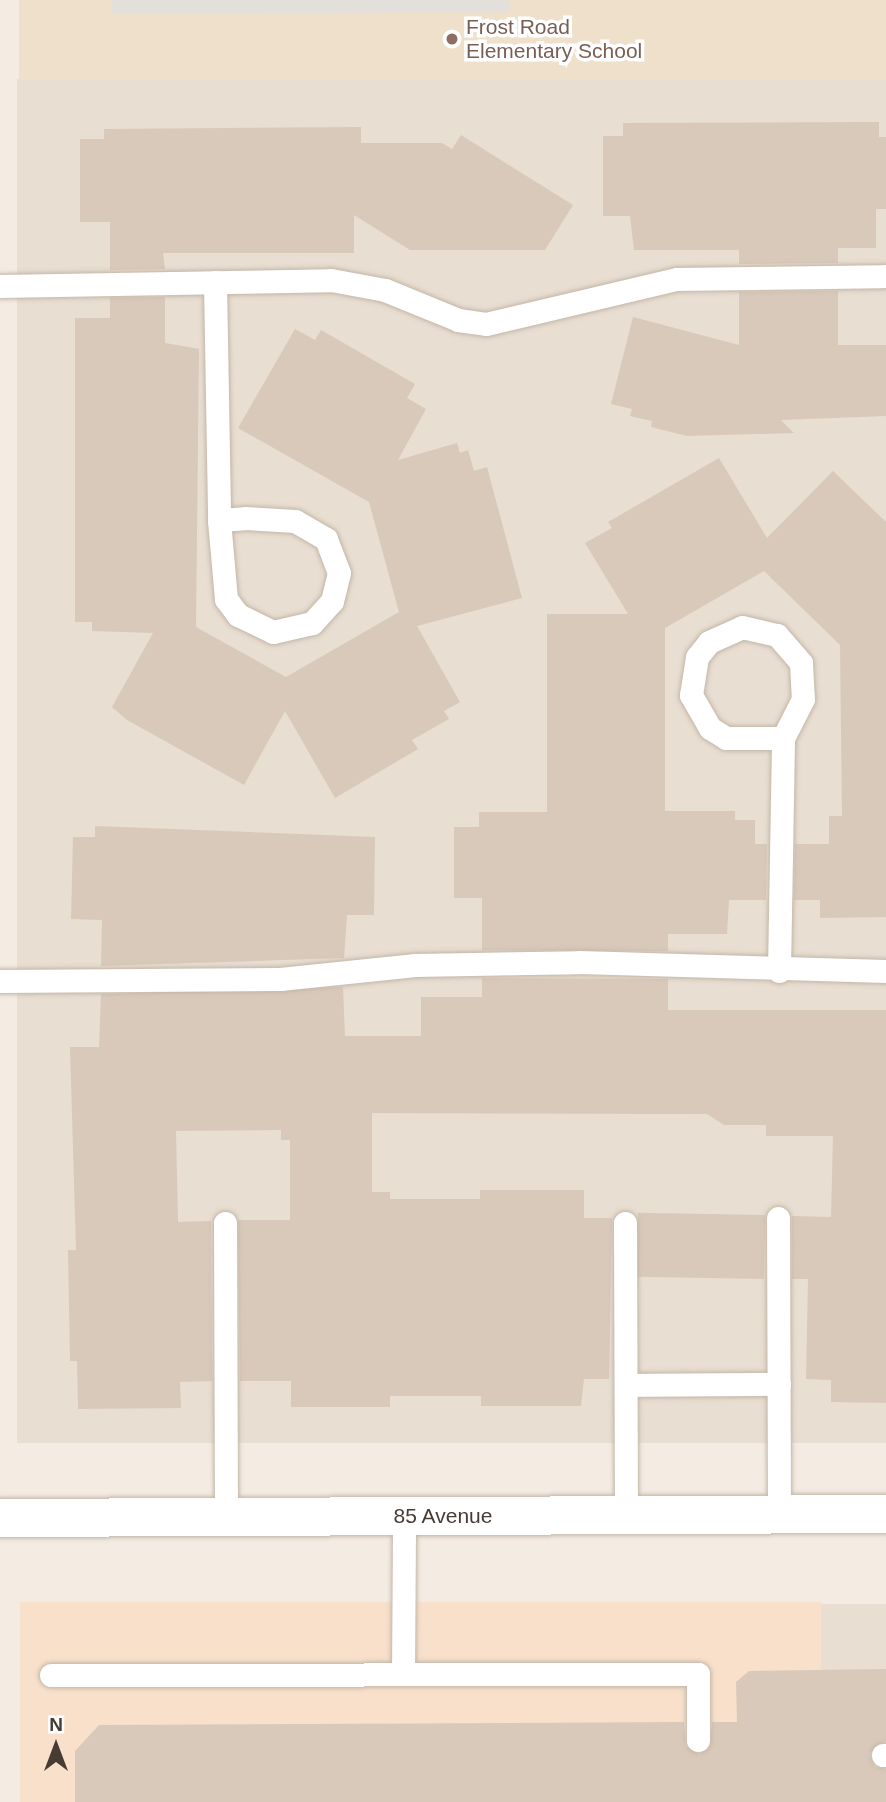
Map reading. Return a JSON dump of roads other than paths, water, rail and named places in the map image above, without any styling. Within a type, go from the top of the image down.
[{"type":"street","name":"85 Avenue","points":[[0,1518],[886,1514]]},
{"type":"lane","points":[[0,286],[351,282],[486,324],[677,279],[886,276]]},
{"type":"lane","points":[[215,282],[219,520],[221,580],[238,615],[264,629],[293,631],[327,610],[339,573],[326,539],[295,522],[219,520]]},
{"type":"lane","points":[[779,971],[783,738],[803,699],[805,681],[792,648],[760,628],[742,627],[709,642],[690,676],[698,713],[726,738],[783,738]]},
{"type":"lane","points":[[0,981],[280,979],[415,965],[565,962],[779,971],[886,971]]},
{"type":"lane","points":[[778,1218],[779,1514]]},
{"type":"lane","points":[[225,1223],[226,1517]]},
{"type":"lane","points":[[625,1223],[626,1515]]},
{"type":"lane","points":[[626,1385],[779,1384]]},
{"type":"lane","points":[[403,1674],[404,1516]]},
{"type":"lane","points":[[51,1675],[698,1674],[698,1740]]},
{"type":"place","name":"Frost Road Elementary School","points":[[452,39]]}]
